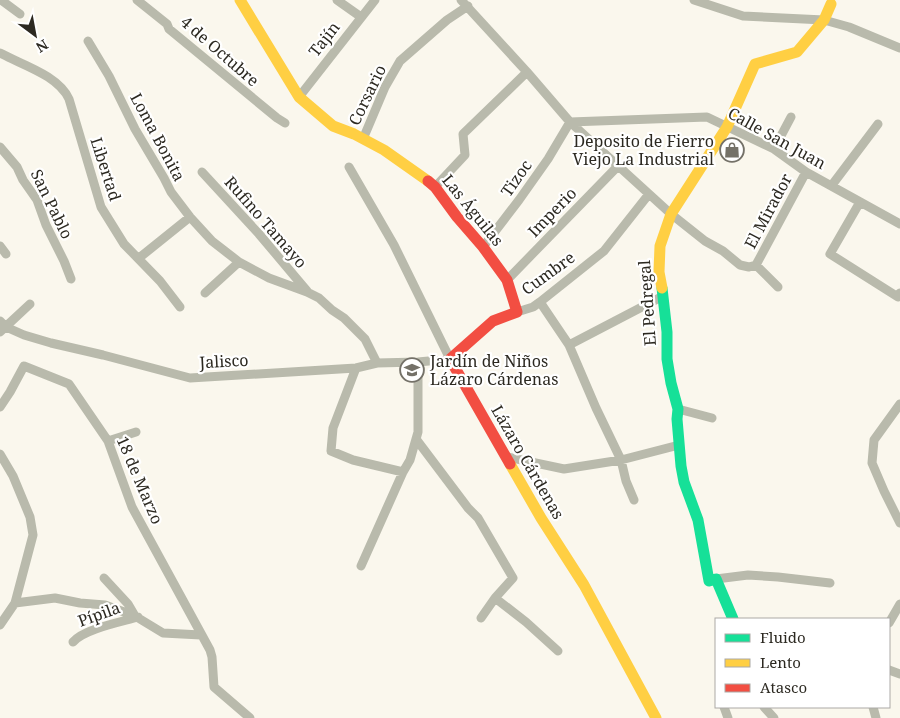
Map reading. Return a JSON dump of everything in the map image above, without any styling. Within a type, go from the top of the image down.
[{"type":"street","points":[[1,0],[20,14]]},
{"type":"street","name":"4 de Octubre","points":[[137,0],[167,24],[169,29],[214,67],[285,124]]},
{"type":"street","points":[[240,0],[298,96],[333,126],[358,137]]},
{"type":"street","points":[[338,0],[361,16]]},
{"type":"street","name":"Tajín","points":[[298,96],[375,0]]},
{"type":"street","points":[[694,0],[743,16],[824,20],[849,27],[900,48]]},
{"type":"street","points":[[464,3],[570,122],[671,214],[705,241],[723,251],[740,265],[749,267],[756,265],[778,287]]},
{"type":"street","name":"Corsario","points":[[358,137],[400,61],[464,3]]},
{"type":"street","name":"El Pedregal","points":[[733,618],[716,579],[709,581],[698,520],[684,482],[676,419],[678,409],[667,359],[667,332],[659,272],[660,246],[671,214],[727,127],[755,64],[797,52],[824,20],[831,4]]},
{"type":"street","name":"Loma Bonita","points":[[88,40],[171,192],[190,217],[212,241],[239,262],[269,278],[307,292]]},
{"type":"street","name":"Libertad","points":[[0,53],[40,73],[66,92],[102,207],[124,244],[160,280],[180,307]]},
{"type":"street","points":[[435,187],[465,154],[463,134],[527,72]]},
{"type":"street","name":"Calle San Juan","points":[[570,122],[707,117],[774,149],[806,172],[900,224]]},
{"type":"street","points":[[774,149],[791,117]]},
{"type":"street","name":"Tizoc","points":[[483,247],[548,159],[570,122]]},
{"type":"street","points":[[832,185],[878,124]]},
{"type":"street","name":"Las Águilas","points":[[358,137],[384,150],[435,187],[507,280],[517,312]]},
{"type":"street","name":"San Pablo","points":[[0,147],[17,167],[23,180],[37,200],[46,226],[71,279]]},
{"type":"street","name":"Imperio","points":[[507,280],[618,166]]},
{"type":"street","name":"Lázaro Cárdenas","points":[[349,167],[394,245],[450,360],[507,457],[540,518],[584,585],[656,718]]},
{"type":"street","name":"Rufino Tamayo","points":[[202,172],[259,234],[307,292]]},
{"type":"street","name":"El Mirador","points":[[756,265],[806,172]]},
{"type":"street","name":"Cumbre","points":[[450,360],[493,321],[533,307],[604,251],[649,194]]},
{"type":"street","points":[[860,202],[830,254],[898,297],[900,293]]},
{"type":"street","points":[[139,258],[190,217]]},
{"type":"street","points":[[205,293],[239,262]]},
{"type":"street","points":[[307,292],[319,298],[354,326],[365,339],[377,363]]},
{"type":"street","points":[[569,345],[663,296]]},
{"type":"street","points":[[540,302],[569,345],[621,460],[626,482],[634,500]]},
{"type":"street","points":[[2,327],[30,304]]},
{"type":"street","name":"Jalisco","points":[[2,327],[52,343],[190,378],[356,368],[377,363],[450,360]]},
{"type":"street","points":[[361,566],[410,460],[418,432],[418,362]]},
{"type":"street","name":"18 de Marzo","points":[[0,407],[24,366],[69,384],[108,441],[132,507],[210,650],[214,687],[250,718]]},
{"type":"street","points":[[356,368],[333,428],[331,451],[353,460],[403,472]]},
{"type":"street","points":[[900,404],[874,440],[872,463],[900,523]]},
{"type":"street","points":[[678,409],[712,418]]},
{"type":"street","points":[[108,441],[136,432]]},
{"type":"street","points":[[416,439],[468,508],[478,518],[513,578],[495,598],[481,618]]},
{"type":"street","points":[[507,457],[564,469],[621,460],[679,445]]},
{"type":"street","points":[[0,454],[13,476],[30,517],[32,527],[32,535],[15,602],[0,625]]},
{"type":"street","points":[[716,579],[748,575],[830,583]]},
{"type":"street","points":[[104,578],[128,604],[136,616]]},
{"type":"street","points":[[15,602],[55,598],[105,605],[136,616],[163,633],[201,635]]},
{"type":"street","points":[[495,598],[526,622],[558,651]]},
{"type":"street","points":[[890,621],[900,604]]},
{"type":"street","name":"Pípila","points":[[73,642],[91,631],[136,616]]},
{"type":"street","points":[[765,708],[774,718]]},
{"type":"traffic: fast","points":[[662,288],[667,332],[667,359],[678,409],[677,419],[684,482],[698,520],[709,581],[716,579],[733,618]]},
{"type":"traffic: slow","points":[[240,0],[299,97],[333,126],[354,134],[384,150],[428,181]]},
{"type":"traffic: slow","points":[[662,288],[659,272],[660,246],[671,214],[727,127],[755,64],[797,52],[824,20],[831,4]]},
{"type":"traffic: slow","points":[[510,464],[541,518],[584,585],[656,718]]},
{"type":"traffic: jam","points":[[428,181],[435,187],[457,217],[483,247],[507,280],[517,312],[493,321],[450,359],[510,464]]},
{"type":"place","name":"Deposito de Fierro Viejo La Industrial","points":[[732,150]]},
{"type":"place","name":"Jardín de Niños Lázaro Cárdenas","points":[[412,370]]}]
